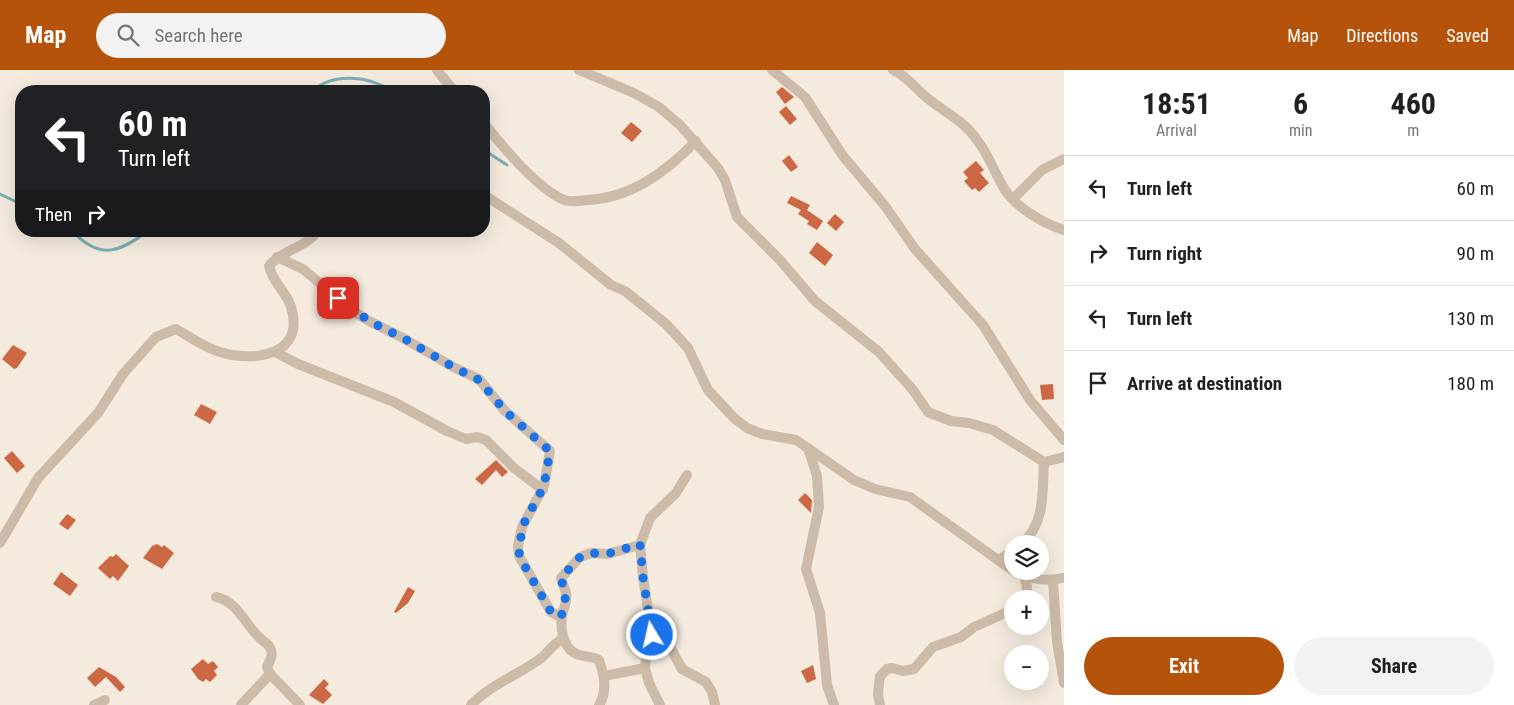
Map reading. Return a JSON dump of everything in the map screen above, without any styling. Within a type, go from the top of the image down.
[{"type":"street","points":[[437,70],[449,85]]},
{"type":"street","points":[[579,70],[614,83],[659,108],[696,141],[725,180],[737,217],[779,259],[815,301],[879,352],[913,390],[928,412],[951,421],[969,423],[993,430],[1044,462],[1064,457]]},
{"type":"street","points":[[772,70],[805,97],[843,156],[885,206],[915,249],[982,325],[1030,400],[1064,440]]},
{"type":"street","points":[[893,70],[908,78],[930,101],[966,127],[983,148],[1006,191],[1013,199],[1044,222],[1064,230]]},
{"type":"street","points":[[490,131],[501,146],[546,188],[566,201],[610,198],[622,194],[668,167],[696,141]]},
{"type":"street","points":[[1013,199],[1042,170],[1064,159]]},
{"type":"street","points":[[490,199],[560,243],[611,285],[625,291],[666,324],[688,348],[708,390],[734,418],[747,428],[762,434],[796,440],[854,480],[875,489],[910,498],[920,503],[942,522],[1004,563]]},
{"type":"street","points":[[0,544],[38,478],[98,413],[123,374],[156,337],[176,329],[220,352],[248,358],[267,355],[283,348],[290,338],[292,325],[291,307],[270,273],[269,266],[277,257],[302,245],[311,237]]},
{"type":"street","points":[[277,257],[303,269],[350,309],[369,321],[483,383],[505,411],[550,451],[543,490],[534,507],[526,516],[522,527],[519,556],[551,612],[561,617]]},
{"type":"street","points":[[275,352],[363,391],[394,402],[447,431],[466,439],[477,436],[486,440],[514,468],[543,490]]},
{"type":"street","points":[[808,447],[817,476],[819,507],[806,570],[820,613],[827,685],[834,705]]},
{"type":"street","points":[[1030,535],[1036,528],[1040,515],[1044,462]]},
{"type":"street","points":[[660,705],[649,682],[645,668],[647,650],[652,635],[640,544],[650,518],[676,493],[688,475]]},
{"type":"street","points":[[599,705],[604,693],[604,676],[599,660],[594,656],[575,654],[569,649],[563,638],[561,617],[566,603],[566,592],[561,578],[580,557],[591,553],[607,554],[640,544]]},
{"type":"street","points":[[999,560],[1004,557]]},
{"type":"street","points":[[1049,579],[1064,578]]},
{"type":"street","points":[[1053,580],[1056,632],[1064,683]]},
{"type":"street","points":[[216,597],[224,598],[271,648],[272,656],[267,667],[270,674],[300,705]]},
{"type":"street","points":[[880,705],[878,695],[880,676],[887,669],[910,670],[933,647],[961,636],[974,627],[1004,614]]},
{"type":"street","points":[[651,626],[662,632],[682,669],[706,682],[712,692],[714,705]]},
{"type":"street","points":[[471,705],[486,692],[540,659],[557,641],[563,638]]},
{"type":"street","points":[[604,676],[645,668]]},
{"type":"street","points":[[241,705],[270,674]]},
{"type":"street","points":[[94,705],[105,700]]},
{"type":"building","points":[[782,87],[794,97],[785,104],[776,92]]},
{"type":"building","points":[[786,106],[797,119],[790,125],[779,112]]},
{"type":"building","points":[[631,122],[642,131],[632,142],[621,133]]},
{"type":"building","points":[[789,155],[798,167],[791,172],[782,161]]},
{"type":"building","points":[[976,161],[984,170],[980,173],[989,183],[979,192],[975,188],[972,190],[964,181],[968,178],[963,172]]},
{"type":"building","points":[[791,196],[810,205],[807,210],[823,221],[817,230],[807,224],[809,221],[798,214],[801,210],[787,203]]},
{"type":"building","points":[[835,214],[844,222],[836,231],[827,223]]},
{"type":"building","points":[[817,242],[833,255],[825,266],[809,253]]},
{"type":"building","points":[[13,345],[27,353],[17,368],[14,369],[2,359]]},
{"type":"building","points":[[1053,384],[1054,399],[1042,400],[1040,385]]},
{"type":"building","points":[[201,404],[217,412],[210,424],[194,415]]},
{"type":"building","points":[[12,451],[25,466],[17,473],[4,458]]},
{"type":"building","points":[[496,460],[508,472],[502,477],[496,470],[482,485],[475,479]]},
{"type":"building","points":[[805,493],[812,500],[811,513],[798,500]]},
{"type":"building","points":[[67,514],[76,520],[68,530],[59,524]]},
{"type":"building","points":[[157,544],[162,547],[164,545],[174,553],[162,569],[143,558],[152,546]]},
{"type":"building","points":[[116,554],[129,566],[118,581],[113,576],[110,579],[98,568],[110,556],[113,557]]},
{"type":"building","points":[[61,572],[78,585],[70,596],[53,584]]},
{"type":"building","points":[[408,587],[415,591],[408,603],[396,613],[394,612]]},
{"type":"building","points":[[203,659],[208,664],[213,661],[218,667],[214,671],[217,675],[210,682],[206,679],[203,682],[198,679],[191,669]]},
{"type":"building","points":[[813,665],[816,679],[807,683],[801,671]]},
{"type":"building","points":[[99,667],[116,677],[125,687],[120,692],[106,677],[95,687],[87,678]]},
{"type":"building","points":[[324,679],[329,684],[325,688],[332,695],[323,704],[309,695]]},
{"type":"waterway","points":[[321,85],[331,81],[352,78],[380,85]]},
{"type":"waterway","points":[[490,154],[507,165]]},
{"type":"waterway","points":[[0,194],[15,201]]},
{"type":"waterway","points":[[79,237],[100,250],[118,248],[140,237]]},
{"type":"route","points":[[338,298],[350,309],[369,321],[479,380],[486,386],[505,411],[550,451],[544,486],[534,507],[526,516],[518,546],[519,556],[551,612],[561,617],[566,603],[566,592],[561,578],[580,557],[591,553],[607,554],[640,544],[652,635]]}]
